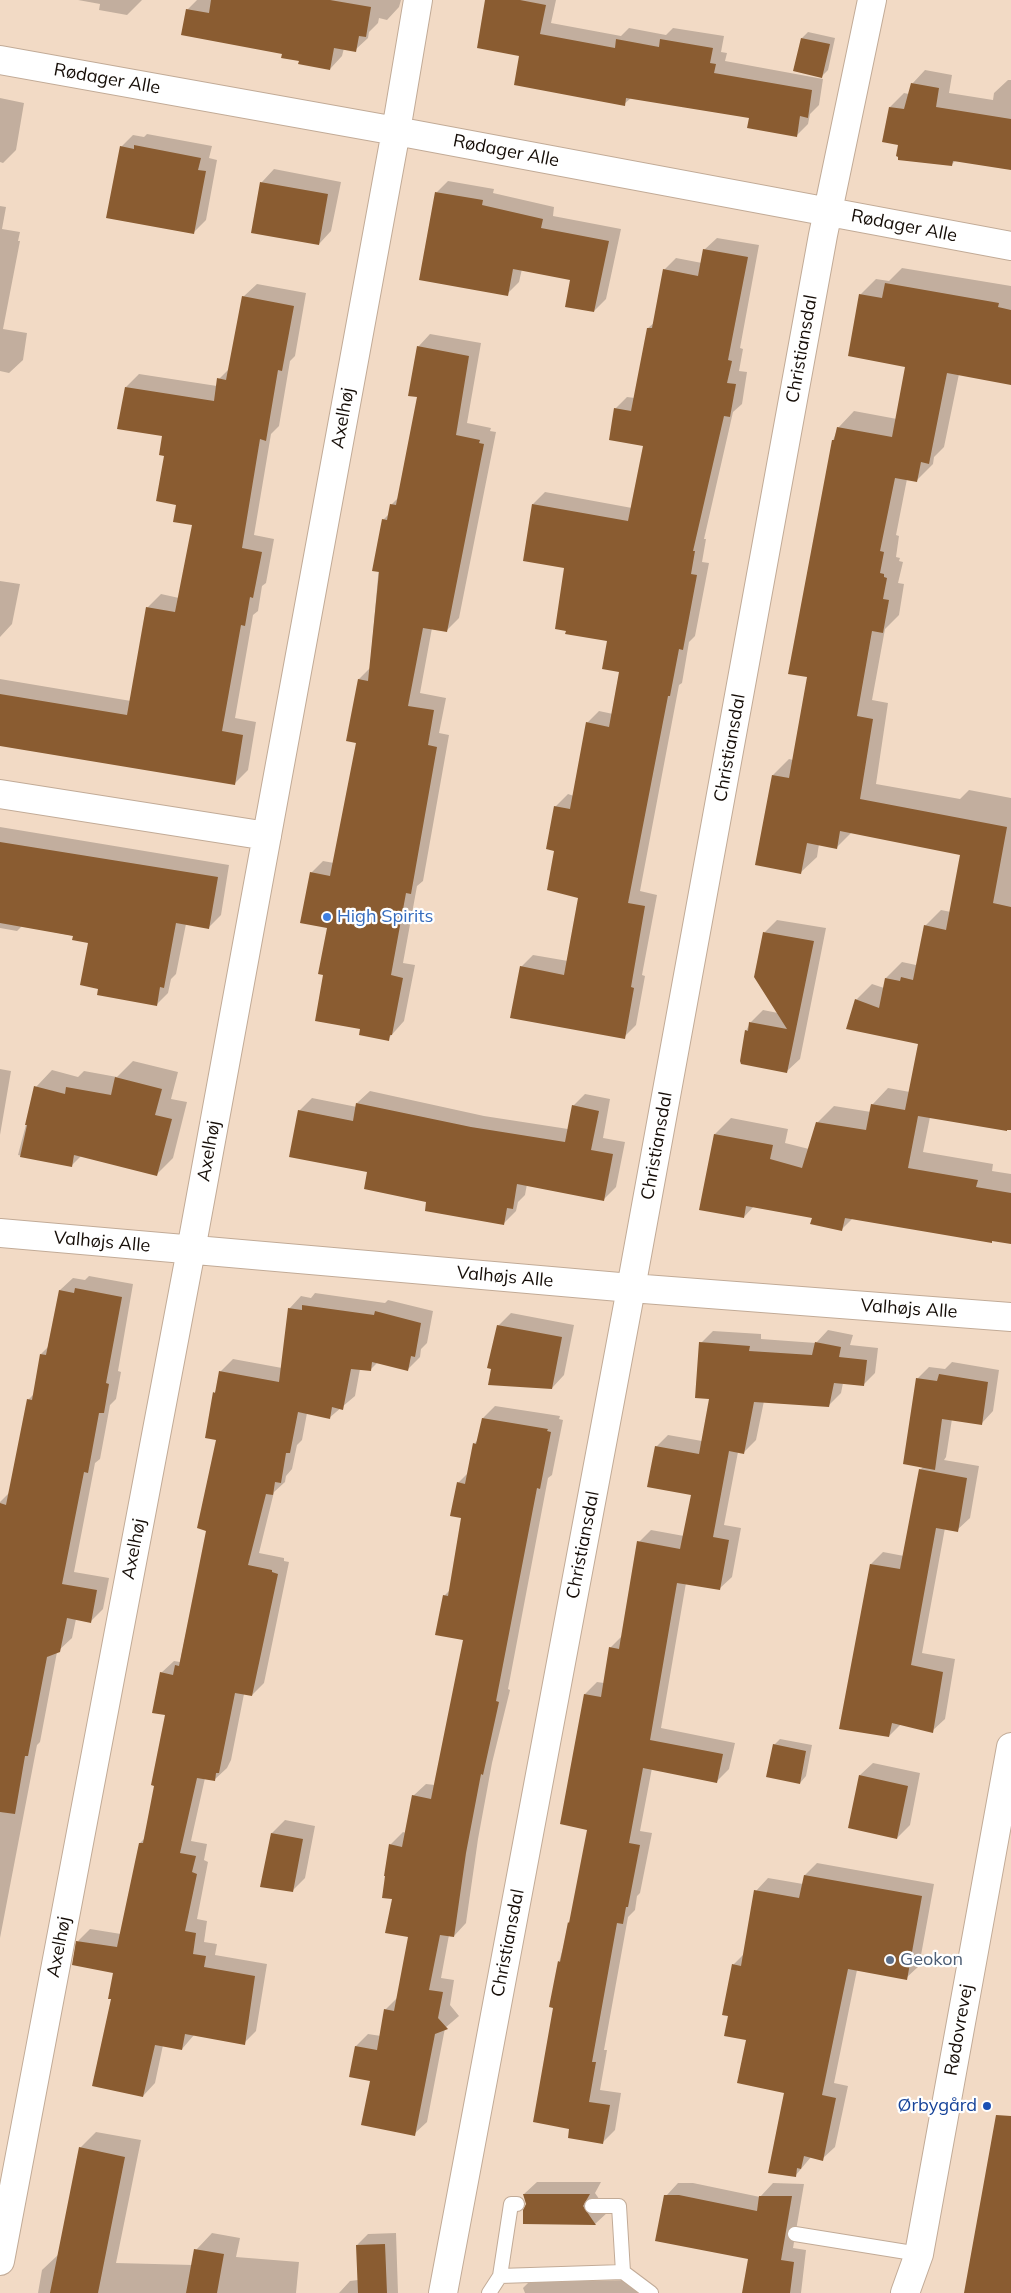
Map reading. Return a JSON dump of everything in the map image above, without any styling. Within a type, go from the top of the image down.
[{"type":"street","name":"Axelhøj","points":[[0,2260],[191,1250],[396,131],[418,0]]},
{"type":"street","name":"Christiansdal","points":[[443,2293],[631,1288],[827,212],[872,0]]},
{"type":"street","name":"Rødager Alle","points":[[0,60],[396,131],[1011,246]]},
{"type":"street","points":[[0,794],[267,836]]},
{"type":"street","name":"Valhøjs Alle","points":[[0,1233],[631,1288],[1011,1317]]},
{"type":"street","name":"Rødovrevej","points":[[905,2293],[919,2254],[1011,1747]]},
{"type":"street","name":"Rødovrevej","points":[[919,2254],[924,2293]]},
{"type":"lane","points":[[489,2293],[500,2276],[511,2204],[517,2204]]},
{"type":"lane","points":[[592,2206],[619,2206],[623,2272]]},
{"type":"lane","points":[[795,2234],[919,2254]]},
{"type":"lane","points":[[500,2276],[623,2272],[651,2293]]},
{"type":"building","points":[[211,0],[330,0],[371,7],[366,37],[359,36],[356,52],[334,48],[330,70],[298,64],[299,61],[281,58],[282,54],[181,35],[186,9],[209,13]]},
{"type":"building","points":[[485,0],[520,0],[546,5],[540,34],[615,48],[616,39],[659,47],[660,39],[713,48],[710,63],[716,64],[714,73],[812,90],[808,118],[800,116],[797,137],[747,128],[749,118],[626,98],[625,106],[514,85],[519,56],[477,48]]},
{"type":"building","points":[[801,38],[830,44],[822,78],[793,71]]},
{"type":"building","points":[[911,83],[939,88],[936,107],[1011,119],[1011,170],[953,161],[952,166],[898,160],[896,156],[898,145],[882,142],[889,107],[904,109]]},
{"type":"building","points":[[134,145],[201,158],[198,170],[206,171],[194,234],[106,218],[120,146],[134,149]]},
{"type":"building","points":[[260,182],[328,194],[319,245],[251,233]]},
{"type":"building","points":[[435,192],[483,200],[482,205],[543,219],[541,228],[609,241],[594,312],[565,307],[570,280],[513,269],[508,296],[419,280]]},
{"type":"building","points":[[703,249],[748,257],[728,360],[732,361],[727,383],[736,384],[730,417],[724,416],[693,551],[695,551],[691,574],[697,575],[683,650],[679,649],[670,696],[668,696],[628,903],[645,906],[631,987],[634,988],[625,1039],[510,1018],[520,966],[564,975],[578,898],[547,890],[554,851],[546,849],[554,806],[570,809],[586,722],[609,727],[619,672],[602,669],[607,641],[565,634],[566,631],[555,629],[564,568],[523,561],[532,504],[628,521],[643,446],[609,440],[614,408],[631,411],[647,328],[652,328],[663,269],[698,276]]},
{"type":"building","points":[[885,283],[999,303],[998,307],[1011,310],[1011,385],[947,373],[929,464],[921,462],[917,482],[895,478],[880,551],[884,552],[880,573],[884,574],[884,577],[887,578],[883,599],[889,600],[883,633],[872,631],[857,716],[873,719],[860,799],[1007,827],[993,903],[1011,907],[1011,1130],[1007,1131],[918,1116],[908,1168],[978,1180],[976,1187],[1011,1193],[1011,1244],[992,1241],[992,1243],[845,1218],[842,1231],[810,1224],[812,1218],[746,1206],[744,1218],[699,1210],[714,1134],[773,1145],[770,1159],[802,1168],[816,1122],[866,1130],[871,1104],[905,1110],[918,1044],[846,1029],[855,999],[879,1008],[885,978],[900,981],[901,977],[913,980],[924,925],[946,930],[960,855],[840,831],[837,849],[807,843],[801,874],[755,865],[772,775],[789,778],[807,677],[788,674],[832,440],[834,440],[837,427],[892,437],[905,367],[848,356],[859,294],[882,298]]},
{"type":"building","points":[[242,296],[294,306],[282,371],[278,370],[266,441],[260,439],[242,548],[262,552],[253,598],[250,597],[245,626],[241,625],[222,731],[243,735],[235,785],[0,746],[0,694],[127,715],[146,607],[175,612],[192,525],[173,522],[176,505],[156,501],[164,456],[159,455],[162,436],[117,429],[125,387],[214,401],[217,378],[226,380]]},
{"type":"building","points":[[417,346],[469,356],[456,435],[480,440],[479,443],[484,444],[447,632],[423,628],[408,706],[434,710],[428,745],[437,747],[411,894],[406,893],[391,975],[403,978],[392,1035],[390,1035],[389,1041],[359,1035],[360,1029],[315,1021],[323,975],[318,974],[327,928],[300,923],[310,872],[330,876],[356,743],[346,741],[358,679],[368,681],[379,572],[372,571],[382,519],[387,520],[390,504],[396,505],[417,397],[408,396]]},
{"type":"building","points":[[0,842],[218,877],[209,929],[176,923],[164,988],[160,987],[157,1006],[97,995],[98,989],[80,985],[88,943],[72,940],[73,936],[0,923]]},
{"type":"building","points":[[763,932],[814,941],[787,1073],[741,1064],[740,1061],[745,1030],[748,1031],[749,1022],[787,1029],[754,977]]},
{"type":"building","points":[[115,1077],[162,1089],[155,1115],[172,1119],[157,1176],[74,1155],[72,1167],[20,1157],[34,1086],[65,1094],[66,1087],[111,1095]]},
{"type":"building","points":[[356,1103],[471,1127],[565,1142],[572,1105],[599,1111],[591,1150],[613,1154],[604,1201],[517,1184],[513,1209],[507,1208],[504,1225],[425,1211],[426,1202],[364,1189],[367,1172],[289,1157],[298,1110],[353,1121]]},
{"type":"building","points":[[75,1288],[122,1297],[106,1383],[109,1384],[104,1413],[99,1413],[88,1473],[84,1472],[62,1584],[97,1590],[91,1623],[67,1618],[60,1652],[47,1657],[28,1756],[25,1756],[15,1814],[0,1812],[0,1503],[6,1505],[27,1399],[32,1400],[40,1354],[46,1355],[59,1290],[74,1293]]},
{"type":"building","points":[[302,1305],[374,1315],[375,1311],[421,1323],[415,1357],[411,1356],[408,1371],[372,1362],[371,1371],[351,1369],[343,1410],[332,1407],[330,1419],[298,1412],[290,1453],[286,1453],[281,1483],[275,1482],[273,1495],[266,1494],[248,1565],[272,1570],[272,1572],[278,1574],[252,1696],[235,1693],[219,1773],[216,1773],[215,1781],[197,1778],[180,1853],[196,1856],[192,1872],[197,1874],[185,1931],[196,1933],[193,1954],[206,1956],[204,1967],[255,1976],[245,2045],[185,2034],[182,2050],[155,2045],[143,2097],[92,2086],[111,1999],[108,1999],[113,1973],[72,1965],[76,1941],[117,1947],[139,1843],[143,1843],[154,1786],[151,1785],[165,1715],[152,1713],[160,1672],[173,1675],[175,1665],[179,1666],[206,1531],[197,1528],[216,1440],[205,1438],[213,1392],[215,1393],[219,1371],[279,1382],[288,1308],[302,1310]]},
{"type":"building","points":[[497,1325],[562,1337],[552,1389],[488,1385],[491,1369],[487,1368]]},
{"type":"building","points":[[699,1342],[750,1346],[749,1351],[812,1355],[815,1342],[841,1347],[839,1357],[867,1360],[864,1386],[834,1383],[829,1407],[754,1402],[744,1454],[729,1451],[713,1537],[729,1540],[720,1590],[677,1583],[650,1740],[723,1754],[717,1783],[643,1768],[629,1843],[640,1845],[623,1924],[617,1923],[592,2062],[596,2062],[589,2102],[610,2105],[603,2144],[568,2138],[569,2129],[533,2122],[553,2008],[549,2007],[558,1961],[560,1962],[569,1923],[587,1830],[560,1824],[584,1694],[601,1697],[609,1647],[619,1649],[637,1541],[680,1549],[691,1495],[647,1487],[655,1446],[699,1454],[709,1399],[695,1398]]},
{"type":"building","points":[[939,1374],[988,1382],[982,1425],[942,1419],[935,1470],[903,1464],[916,1378],[937,1381]]},
{"type":"building","points":[[482,1418],[548,1429],[547,1431],[551,1432],[540,1489],[537,1488],[496,1701],[499,1702],[483,1775],[481,1774],[466,1853],[454,1937],[440,1935],[429,1990],[443,1992],[438,2018],[448,2029],[435,2034],[415,2136],[361,2125],[370,2081],[349,2077],[355,2046],[377,2050],[384,2009],[394,2011],[408,1937],[385,1933],[392,1899],[382,1898],[384,1876],[389,1844],[402,1847],[412,1795],[431,1799],[463,1640],[435,1635],[443,1595],[448,1596],[461,1518],[450,1516],[457,1482],[465,1484],[473,1443],[476,1444]]},
{"type":"building","points":[[919,1469],[967,1478],[958,1532],[936,1528],[911,1665],[943,1672],[933,1733],[892,1723],[889,1737],[839,1729],[870,1564],[900,1569]]},
{"type":"building","points":[[773,1744],[806,1751],[800,1784],[766,1777]]},
{"type":"building","points":[[859,1775],[908,1786],[897,1839],[848,1828]]},
{"type":"building","points":[[271,1833],[303,1839],[293,1892],[260,1887]]},
{"type":"building","points":[[804,1875],[922,1896],[907,1980],[848,1969],[822,2095],[836,2098],[823,2161],[804,2156],[801,2169],[797,2168],[796,2177],[768,2173],[784,2093],[737,2083],[746,2040],[724,2036],[728,2016],[722,2015],[732,1964],[741,1966],[754,1890],[799,1898]]},
{"type":"building","points":[[996,2115],[1011,2116],[1011,2293],[964,2293]]},
{"type":"building","points":[[79,2147],[125,2157],[98,2293],[50,2293]]},
{"type":"building","points":[[523,2194],[590,2194],[583,2206],[596,2225],[523,2224],[523,2210],[526,2204]]},
{"type":"building","points":[[664,2195],[679,2195],[757,2211],[759,2196],[792,2196],[781,2260],[794,2262],[790,2293],[742,2293],[748,2259],[655,2241]]},
{"type":"building","points":[[385,2244],[387,2293],[358,2293],[356,2245]]},
{"type":"building","points":[[194,2249],[224,2254],[217,2293],[186,2293]]},
{"type":"place","name":"High Spirits","points":[[327,917]]},
{"type":"place","name":"Geokon","points":[[890,1960]]},
{"type":"place","name":"Ørbygård","points":[[987,2106]]}]
